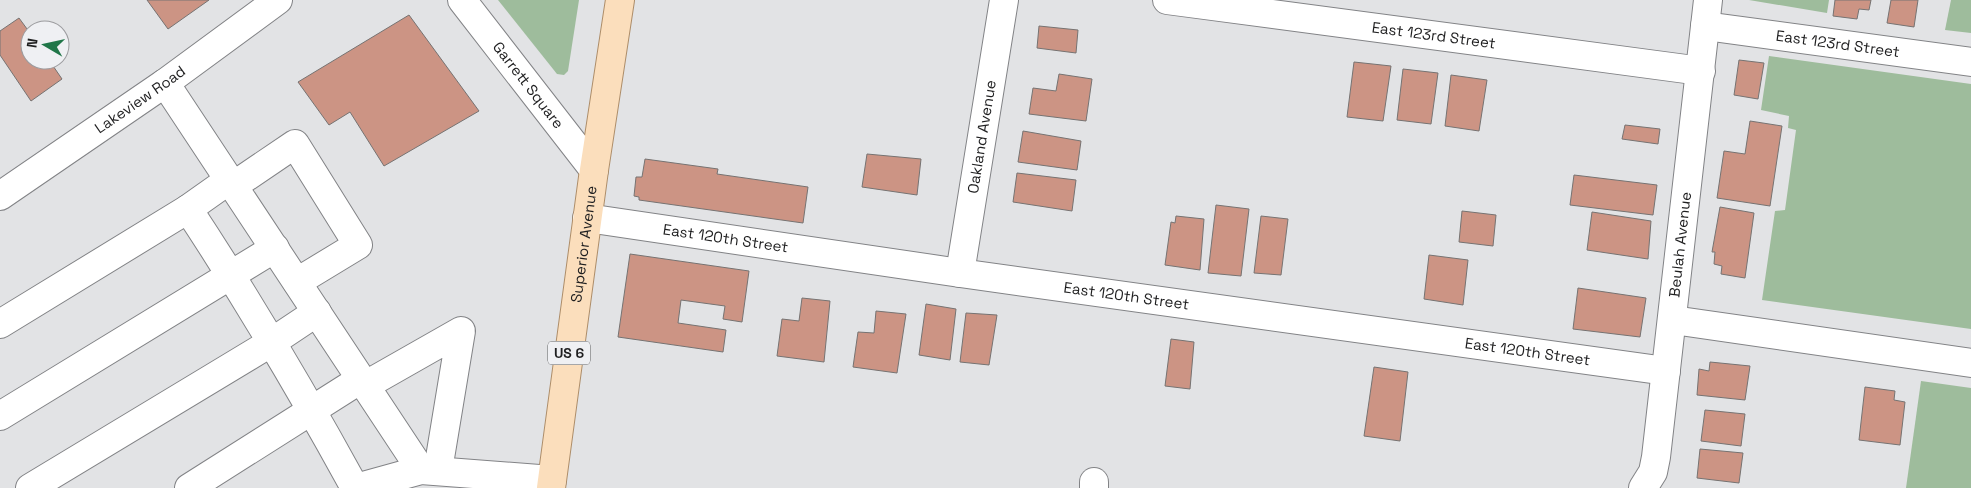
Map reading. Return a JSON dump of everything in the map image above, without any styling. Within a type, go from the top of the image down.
[{"type":"main road","name":"Superior Avenue","points":[[551,484],[587,218],[620,0]]},
{"type":"street","name":"Lakeview Road","points":[[0,196],[165,83],[278,0]]},
{"type":"street","name":"Garrett Square","points":[[462,0],[594,170]]},
{"type":"street","name":"Oakland Avenue","points":[[960,273],[1004,0]]},
{"type":"street","name":"East 123rd Street","points":[[1167,0],[1701,71]]},
{"type":"street","name":"East 123rd Street","points":[[1706,13],[1971,62]]},
{"type":"street","name":"Beulah Avenue","points":[[1643,488],[1653,472],[1673,320],[1706,13]]},
{"type":"street","points":[[165,83],[364,382],[430,470]]},
{"type":"street","points":[[0,324],[295,144],[358,245],[298,282]]},
{"type":"street","points":[[188,209],[272,342],[312,409],[355,488],[430,470],[551,484]]},
{"type":"street","name":"East 120th Street","points":[[587,218],[960,273],[1666,371]]},
{"type":"street","points":[[0,416],[275,248]]},
{"type":"street","points":[[30,488],[272,342],[317,312]]},
{"type":"street","points":[[1673,320],[1971,363]]},
{"type":"street","points":[[189,488],[312,409],[461,331],[430,470]]},
{"type":"green space","points":[[498,0],[579,0],[568,71],[564,75],[557,74]]},
{"type":"green space","points":[[1749,0],[1829,0],[1827,13]]},
{"type":"green space","points":[[1951,0],[1971,0],[1971,33],[1945,30]]},
{"type":"green space","points":[[1769,56],[1971,84],[1971,329],[1762,300],[1775,211],[1785,210],[1796,130],[1788,128],[1789,116],[1761,110]]},
{"type":"green space","points":[[1921,381],[1971,388],[1971,488],[1906,488]]},
{"type":"building","points":[[147,0],[209,0],[168,29]]},
{"type":"building","points":[[1835,0],[1871,0],[1869,10],[1859,9],[1857,19],[1833,16]]},
{"type":"building","points":[[1891,0],[1918,0],[1914,27],[1887,23]]},
{"type":"building","points":[[409,15],[479,111],[384,166],[350,112],[329,125],[298,82]]},
{"type":"building","points":[[19,18],[20,70],[56,70],[62,79],[31,101],[0,55],[0,31]]},
{"type":"building","points":[[1039,26],[1078,30],[1076,53],[1037,48]]},
{"type":"building","points":[[1739,60],[1764,63],[1758,99],[1734,95]]},
{"type":"building","points":[[1354,62],[1391,66],[1383,121],[1347,117]]},
{"type":"building","points":[[1403,69],[1438,73],[1431,124],[1397,120]]},
{"type":"building","points":[[1059,74],[1092,79],[1086,121],[1029,114],[1033,88],[1056,91]]},
{"type":"building","points":[[1451,75],[1487,80],[1479,131],[1445,126]]},
{"type":"building","points":[[1750,121],[1782,126],[1770,206],[1717,198],[1724,151],[1745,154]]},
{"type":"building","points":[[1625,125],[1660,129],[1658,144],[1622,139]]},
{"type":"building","points":[[1023,131],[1081,141],[1077,170],[1018,162]]},
{"type":"building","points":[[867,154],[921,159],[917,195],[862,187]]},
{"type":"building","points":[[645,159],[718,169],[717,174],[808,187],[803,223],[639,200],[639,197],[634,196],[636,177],[642,177]]},
{"type":"building","points":[[1017,173],[1076,180],[1072,211],[1013,202]]},
{"type":"building","points":[[1574,175],[1657,185],[1653,215],[1570,205]]},
{"type":"building","points":[[1216,205],[1249,209],[1241,276],[1208,273]]},
{"type":"building","points":[[1720,207],[1754,213],[1745,278],[1721,274],[1722,266],[1714,264],[1715,252],[1712,252]]},
{"type":"building","points":[[1462,211],[1496,215],[1493,246],[1459,242]]},
{"type":"building","points":[[1592,212],[1651,221],[1648,259],[1587,250]]},
{"type":"building","points":[[1176,216],[1204,219],[1200,270],[1165,265],[1171,222],[1175,223]]},
{"type":"building","points":[[1261,216],[1288,219],[1281,275],[1254,273]]},
{"type":"building","points":[[630,254],[749,271],[742,322],[723,319],[725,306],[681,300],[678,323],[726,330],[723,352],[618,337]]},
{"type":"building","points":[[1429,255],[1468,260],[1463,305],[1424,299]]},
{"type":"building","points":[[1578,288],[1646,298],[1640,337],[1573,329]]},
{"type":"building","points":[[802,298],[830,301],[824,362],[777,356],[782,319],[799,321]]},
{"type":"building","points":[[926,304],[956,309],[950,360],[919,355]]},
{"type":"building","points":[[876,311],[906,314],[897,373],[853,367],[858,332],[874,333]]},
{"type":"building","points":[[966,313],[997,315],[989,365],[960,362]]},
{"type":"building","points":[[1171,339],[1194,342],[1190,389],[1165,386]]},
{"type":"building","points":[[1710,362],[1750,366],[1745,400],[1697,395],[1699,369],[1709,371]]},
{"type":"building","points":[[1374,367],[1408,372],[1400,441],[1364,436]]},
{"type":"building","points":[[1865,387],[1895,391],[1894,400],[1905,402],[1900,445],[1859,440]]},
{"type":"building","points":[[1705,410],[1745,414],[1741,446],[1701,441]]},
{"type":"building","points":[[1700,449],[1743,453],[1739,483],[1697,478]]}]
